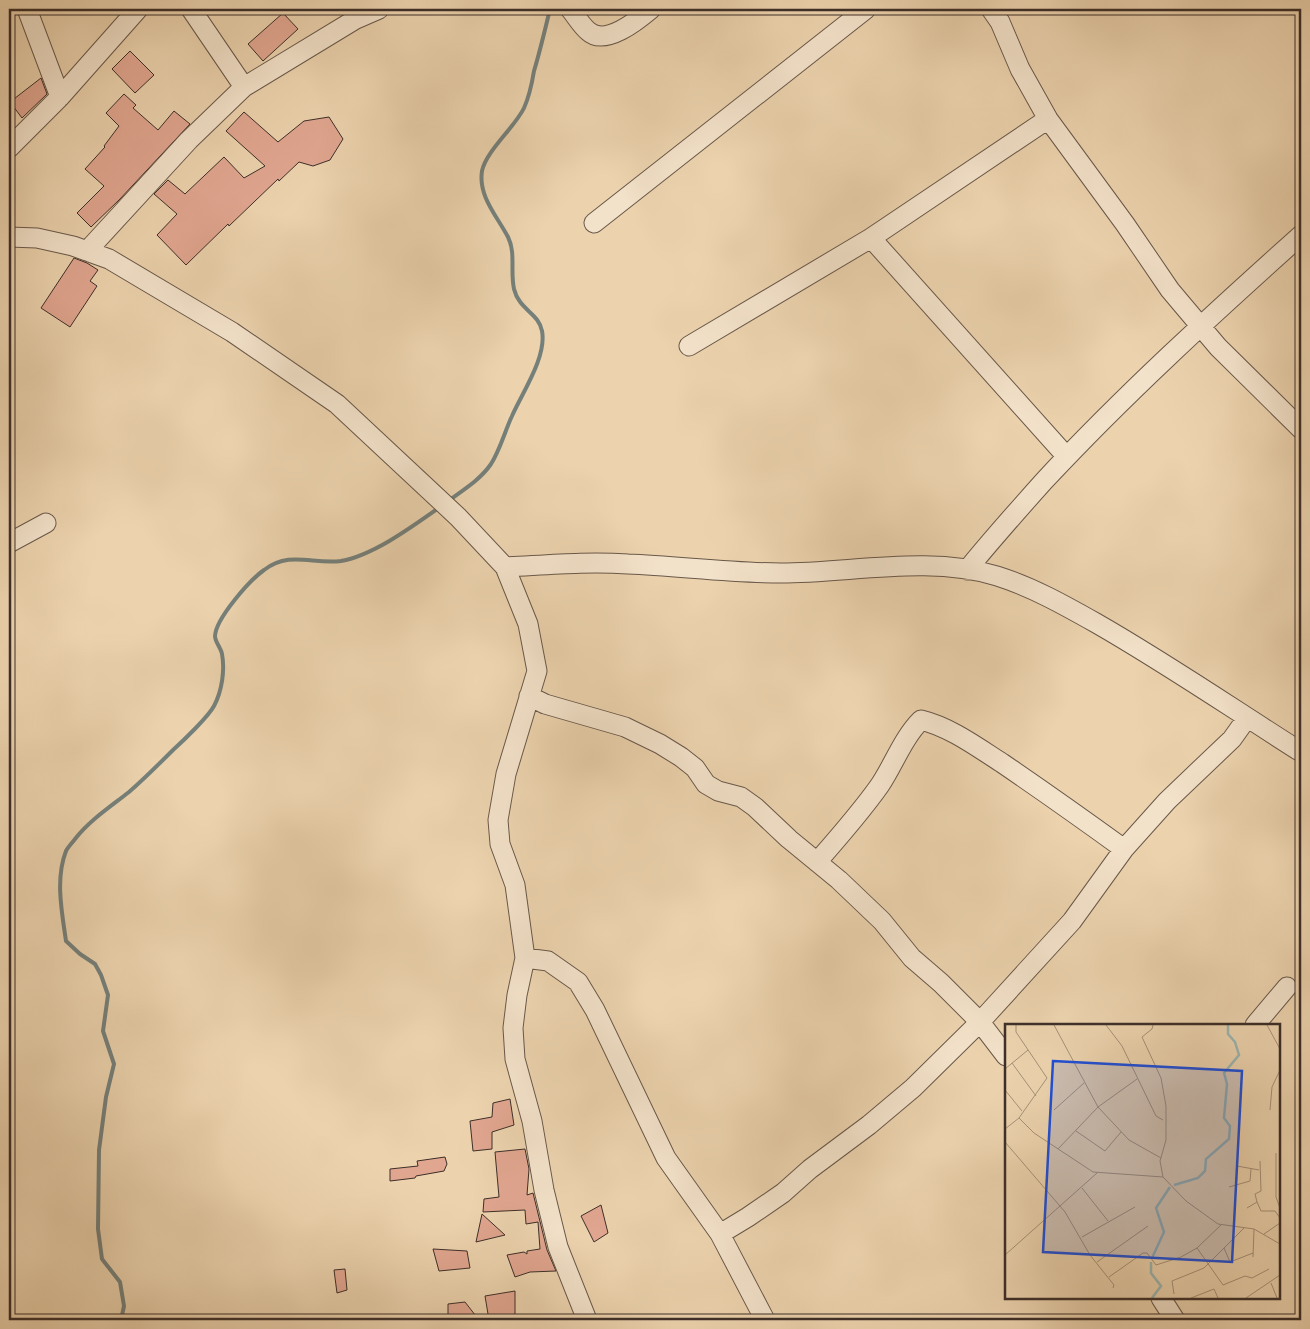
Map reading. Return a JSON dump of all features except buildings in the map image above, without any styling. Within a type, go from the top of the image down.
[{"type":"street","points":[[27,9],[60,97]]},
{"type":"street","points":[[9,148],[60,97],[138,9]]},
{"type":"street","points":[[191,9],[244,87]]},
{"type":"street","points":[[87,251],[190,140],[244,87],[356,19],[379,9]]},
{"type":"street","points":[[570,9],[589,32],[600,35],[620,32],[651,9]]},
{"type":"street","points":[[594,223],[866,9]]},
{"type":"street","points":[[991,9],[1000,22],[1020,69],[1048,120],[1125,224],[1170,290],[1218,347],[1301,429]]},
{"type":"street","points":[[689,346],[871,238],[1048,120]]},
{"type":"street","points":[[967,570],[992,538],[1086,436],[1200,325],[1301,234]]},
{"type":"street","points":[[9,237],[37,238],[73,246],[109,259],[232,332],[338,404],[458,517],[505,567],[528,624],[536,671],[506,774],[498,820],[500,844],[515,885],[525,958],[517,995],[513,1028],[516,1059],[532,1121],[544,1190],[558,1247],[588,1320]]},
{"type":"street","points":[[871,238],[1066,457]]},
{"type":"street","points":[[9,543],[46,523]]},
{"type":"street","points":[[505,567],[573,563],[627,564],[744,573],[800,573],[914,567],[949,568],[996,576],[1029,588],[1066,606],[1128,642],[1301,752]]},
{"type":"street","points":[[528,696],[545,704],[625,727],[660,744],[696,768],[706,784],[718,791],[742,797],[839,880],[882,921],[912,958],[941,983],[980,1022],[1005,1055]]},
{"type":"street","points":[[720,1234],[783,1192],[913,1088],[980,1022],[1072,921],[1124,849],[1167,801],[1232,739],[1247,718]]},
{"type":"street","points":[[817,862],[854,819],[880,784],[913,728],[921,720],[936,724],[980,749],[1036,786],[1124,849]]},
{"type":"street","points":[[525,958],[548,961],[578,982],[595,1010],[666,1158],[720,1234],[765,1320]]},
{"type":"street","points":[[1256,1024],[1287,988]]},
{"type":"street","points":[[1162,1299],[1175,1320]]},
{"type":"waterway","points":[[448,501],[477,480],[491,464],[533,375],[541,352],[542,331],[537,320],[520,302],[514,289],[512,249],[508,237],[486,197],[483,189],[482,171],[489,155],[520,115],[526,104],[550,9]]},
{"type":"waterway","points":[[121,1320],[124,1306],[120,1282],[102,1259],[98,1229],[99,1150],[106,1097],[114,1064],[103,1031],[108,995],[95,964],[66,941],[61,908],[60,884],[66,851],[87,826],[140,782],[211,711],[219,694],[223,674],[222,654],[215,638],[217,628],[227,610],[258,575],[274,564],[292,559],[331,562],[354,558],[393,539],[440,507]]}]
